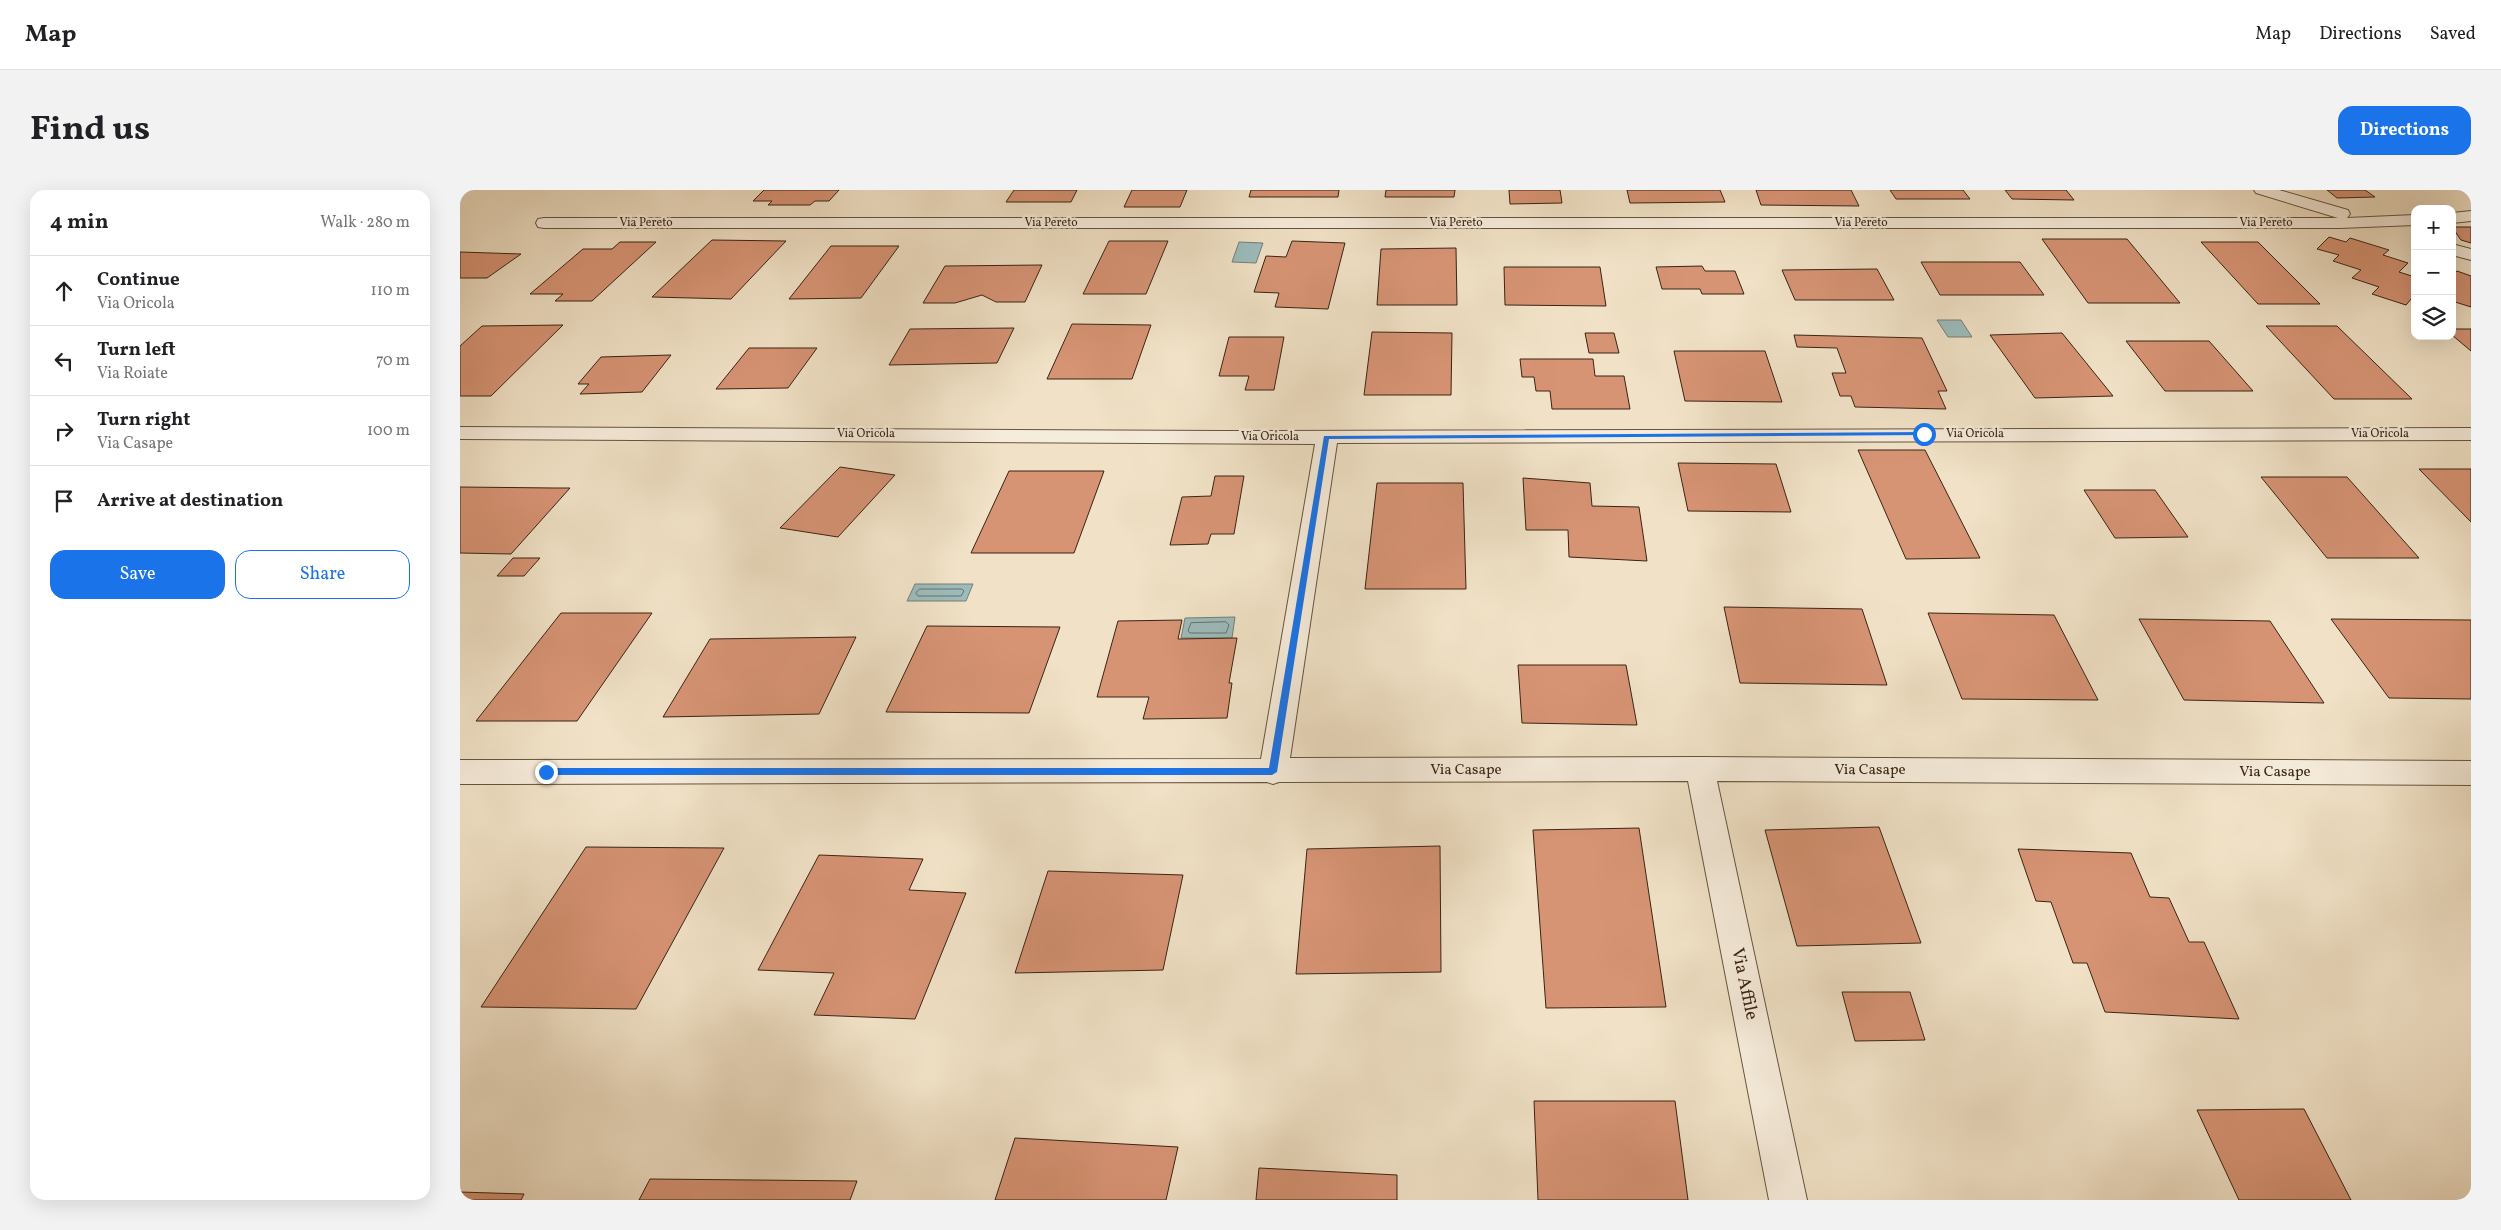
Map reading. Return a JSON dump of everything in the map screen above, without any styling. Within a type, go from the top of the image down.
[{"type":"street","points":[[2262,190],[2411,236]]},
{"type":"street","points":[[2456,218],[2471,216]]},
{"type":"street","name":"Via Pereto","points":[[544,223],[2368,222],[2411,220]]},
{"type":"street","points":[[2455,250],[2471,255]]},
{"type":"street","name":"Via Oricola","points":[[460,433],[689,432],[1326,437],[2471,434]]},
{"type":"street","points":[[1272,772],[1326,437]]},
{"type":"street","name":"Via Casape","points":[[460,772],[1272,772],[1700,769],[2471,773]]},
{"type":"street","name":"Via Affile","points":[[1700,769],[1788,1200]]},
{"type":"water","points":[[1239,242],[1263,243],[1256,263],[1232,262]]},
{"type":"water","points":[[1937,320],[1961,320],[1972,337],[1948,337]]},
{"type":"water","points":[[915,584],[973,584],[966,601],[907,601]]},
{"type":"water","points":[[1235,617],[1232,638],[1181,638],[1185,618]]},
{"type":"building","points":[[764,190],[839,190],[829,201],[815,201],[810,205],[768,205],[772,201],[753,201]]},
{"type":"building","points":[[1014,190],[1077,190],[1071,202],[1006,202]]},
{"type":"building","points":[[1132,190],[1187,190],[1180,207],[1124,207]]},
{"type":"building","points":[[1251,190],[1339,190],[1338,197],[1249,197]]},
{"type":"building","points":[[1386,190],[1455,190],[1454,197],[1385,197]]},
{"type":"building","points":[[1509,190],[1560,190],[1562,203],[1510,204]]},
{"type":"building","points":[[1627,190],[1720,190],[1725,202],[1630,203]]},
{"type":"building","points":[[1756,190],[1851,190],[1859,206],[1761,205]]},
{"type":"building","points":[[1890,190],[1963,190],[1970,199],[1896,199]]},
{"type":"building","points":[[2005,190],[2066,190],[2074,200],[2012,199]]},
{"type":"building","points":[[2327,190],[2365,190],[2375,197],[2337,198]]},
{"type":"building","points":[[2456,227],[2471,227],[2471,243],[2461,240],[2456,233]]},
{"type":"building","points":[[2329,237],[2346,242],[2350,238],[2389,250],[2383,255],[2408,263],[2399,272],[2411,276],[2411,299],[2406,305],[2372,294],[2379,287],[2352,278],[2361,270],[2333,261],[2339,255],[2317,249]]},
{"type":"building","points":[[2042,239],[2127,239],[2180,303],[2088,303]]},
{"type":"building","points":[[712,240],[786,241],[731,299],[652,297]]},
{"type":"building","points":[[1109,241],[1168,241],[1146,294],[1083,294]]},
{"type":"building","points":[[1292,241],[1345,243],[1328,309],[1275,307],[1279,293],[1254,292],[1266,256],[1286,257]]},
{"type":"building","points":[[620,242],[656,242],[592,301],[555,301],[563,294],[530,294],[583,249],[612,249]]},
{"type":"building","points":[[2201,242],[2258,242],[2320,304],[2258,304]]},
{"type":"building","points":[[831,246],[899,246],[861,298],[789,299]]},
{"type":"building","points":[[1456,248],[1457,305],[1377,305],[1381,249]]},
{"type":"building","points":[[460,252],[521,254],[487,278],[460,278]]},
{"type":"building","points":[[1921,262],[2020,262],[2044,295],[1940,295]]},
{"type":"building","points":[[1042,265],[1025,302],[996,302],[982,295],[955,303],[923,303],[945,266]]},
{"type":"building","points":[[1702,266],[1705,271],[1735,271],[1744,294],[1702,294],[1700,289],[1662,289],[1656,267]]},
{"type":"building","points":[[1504,267],[1600,267],[1606,306],[1505,305]]},
{"type":"building","points":[[1877,269],[1894,300],[1795,300],[1782,270]]},
{"type":"building","points":[[2456,272],[2471,276],[2471,307],[2456,302]]},
{"type":"building","points":[[1072,324],[1151,325],[1132,379],[1047,379]]},
{"type":"building","points":[[563,325],[491,396],[460,396],[460,346],[482,326]]},
{"type":"building","points":[[2266,326],[2337,326],[2412,399],[2334,399]]},
{"type":"building","points":[[1014,328],[997,363],[889,365],[910,329]]},
{"type":"building","points":[[2456,329],[2471,329],[2471,351],[2456,338]]},
{"type":"building","points":[[1372,332],[1452,333],[1451,395],[1364,395]]},
{"type":"building","points":[[1585,333],[1614,333],[1619,353],[1589,353]]},
{"type":"building","points":[[2062,333],[2113,396],[2035,398],[1990,335]]},
{"type":"building","points":[[1794,335],[1922,338],[1947,391],[1938,391],[1946,409],[1855,407],[1851,396],[1840,396],[1832,373],[1846,373],[1837,348],[1797,347]]},
{"type":"building","points":[[1229,337],[1284,337],[1274,390],[1245,390],[1249,376],[1219,376]]},
{"type":"building","points":[[2126,341],[2209,341],[2253,391],[2165,391]]},
{"type":"building","points":[[749,348],[817,348],[788,388],[716,389]]},
{"type":"building","points":[[1674,351],[1765,351],[1782,402],[1685,401]]},
{"type":"building","points":[[671,355],[642,392],[580,394],[589,384],[578,384],[601,357]]},
{"type":"building","points":[[1520,359],[1593,359],[1595,376],[1624,376],[1630,409],[1552,409],[1550,391],[1536,391],[1534,377],[1522,377]]},
{"type":"building","points":[[1858,450],[1925,450],[1980,558],[1906,559]]},
{"type":"building","points":[[1678,463],[1776,464],[1791,512],[1688,511]]},
{"type":"building","points":[[840,467],[895,475],[838,537],[780,528]]},
{"type":"building","points":[[2419,469],[2471,469],[2471,522]]},
{"type":"building","points":[[1009,471],[1104,471],[1074,553],[971,553]]},
{"type":"building","points":[[1215,476],[1244,476],[1234,534],[1211,534],[1208,544],[1170,545],[1182,497],[1211,496]]},
{"type":"building","points":[[2261,477],[2347,477],[2419,558],[2327,558]]},
{"type":"building","points":[[1523,478],[1590,483],[1592,506],[1639,507],[1647,561],[1569,557],[1568,530],[1526,530]]},
{"type":"building","points":[[1377,483],[1463,483],[1466,589],[1365,589]]},
{"type":"building","points":[[460,487],[570,488],[511,554],[460,553]]},
{"type":"building","points":[[2084,490],[2155,490],[2188,537],[2115,538]]},
{"type":"building","points":[[513,558],[540,558],[524,576],[497,576]]},
{"type":"building","points":[[1724,607],[1862,609],[1887,685],[1740,683]]},
{"type":"building","points":[[561,613],[652,613],[577,721],[476,721]]},
{"type":"building","points":[[1928,613],[2054,615],[2098,700],[1962,699]]},
{"type":"building","points":[[2139,619],[2270,621],[2324,703],[2184,700]]},
{"type":"building","points":[[2331,619],[2471,620],[2471,699],[2389,698]]},
{"type":"building","points":[[1182,620],[1178,639],[1237,638],[1229,683],[1232,683],[1227,718],[1143,719],[1149,697],[1097,697],[1118,621]]},
{"type":"building","points":[[927,626],[1060,627],[1029,713],[886,712]]},
{"type":"building","points":[[856,637],[819,714],[663,717],[710,639]]},
{"type":"building","points":[[1518,665],[1626,665],[1637,725],[1522,723]]},
{"type":"building","points":[[1879,827],[1921,943],[1797,946],[1765,830]]},
{"type":"building","points":[[1639,828],[1666,1007],[1546,1008],[1533,830]]},
{"type":"building","points":[[1440,846],[1441,972],[1296,974],[1307,849]]},
{"type":"building","points":[[586,847],[724,848],[636,1009],[481,1007]]},
{"type":"building","points":[[2018,849],[2131,853],[2150,897],[2169,898],[2189,942],[2204,942],[2239,1019],[2105,1012],[2087,963],[2073,963],[2051,902],[2036,901]]},
{"type":"building","points":[[819,855],[923,859],[909,890],[966,893],[915,1019],[814,1015],[834,973],[758,970]]},
{"type":"building","points":[[1048,871],[1183,875],[1163,970],[1015,973]]},
{"type":"building","points":[[1842,992],[1910,992],[1925,1040],[1855,1041]]},
{"type":"building","points":[[1534,1101],[1675,1101],[1688,1200],[1538,1200]]},
{"type":"building","points":[[2304,1109],[2351,1200],[2239,1200],[2197,1110]]},
{"type":"building","points":[[1015,1138],[1178,1147],[1166,1200],[995,1200]]},
{"type":"building","points":[[1259,1168],[1397,1175],[1397,1200],[1256,1200]]},
{"type":"building","points":[[650,1179],[857,1181],[850,1200],[639,1200]]},
{"type":"building","points":[[460,1192],[524,1194],[521,1200],[460,1200]]},
{"type":"route","points":[[546,772],[1272,772],[1326,437],[1924,434]]}]
